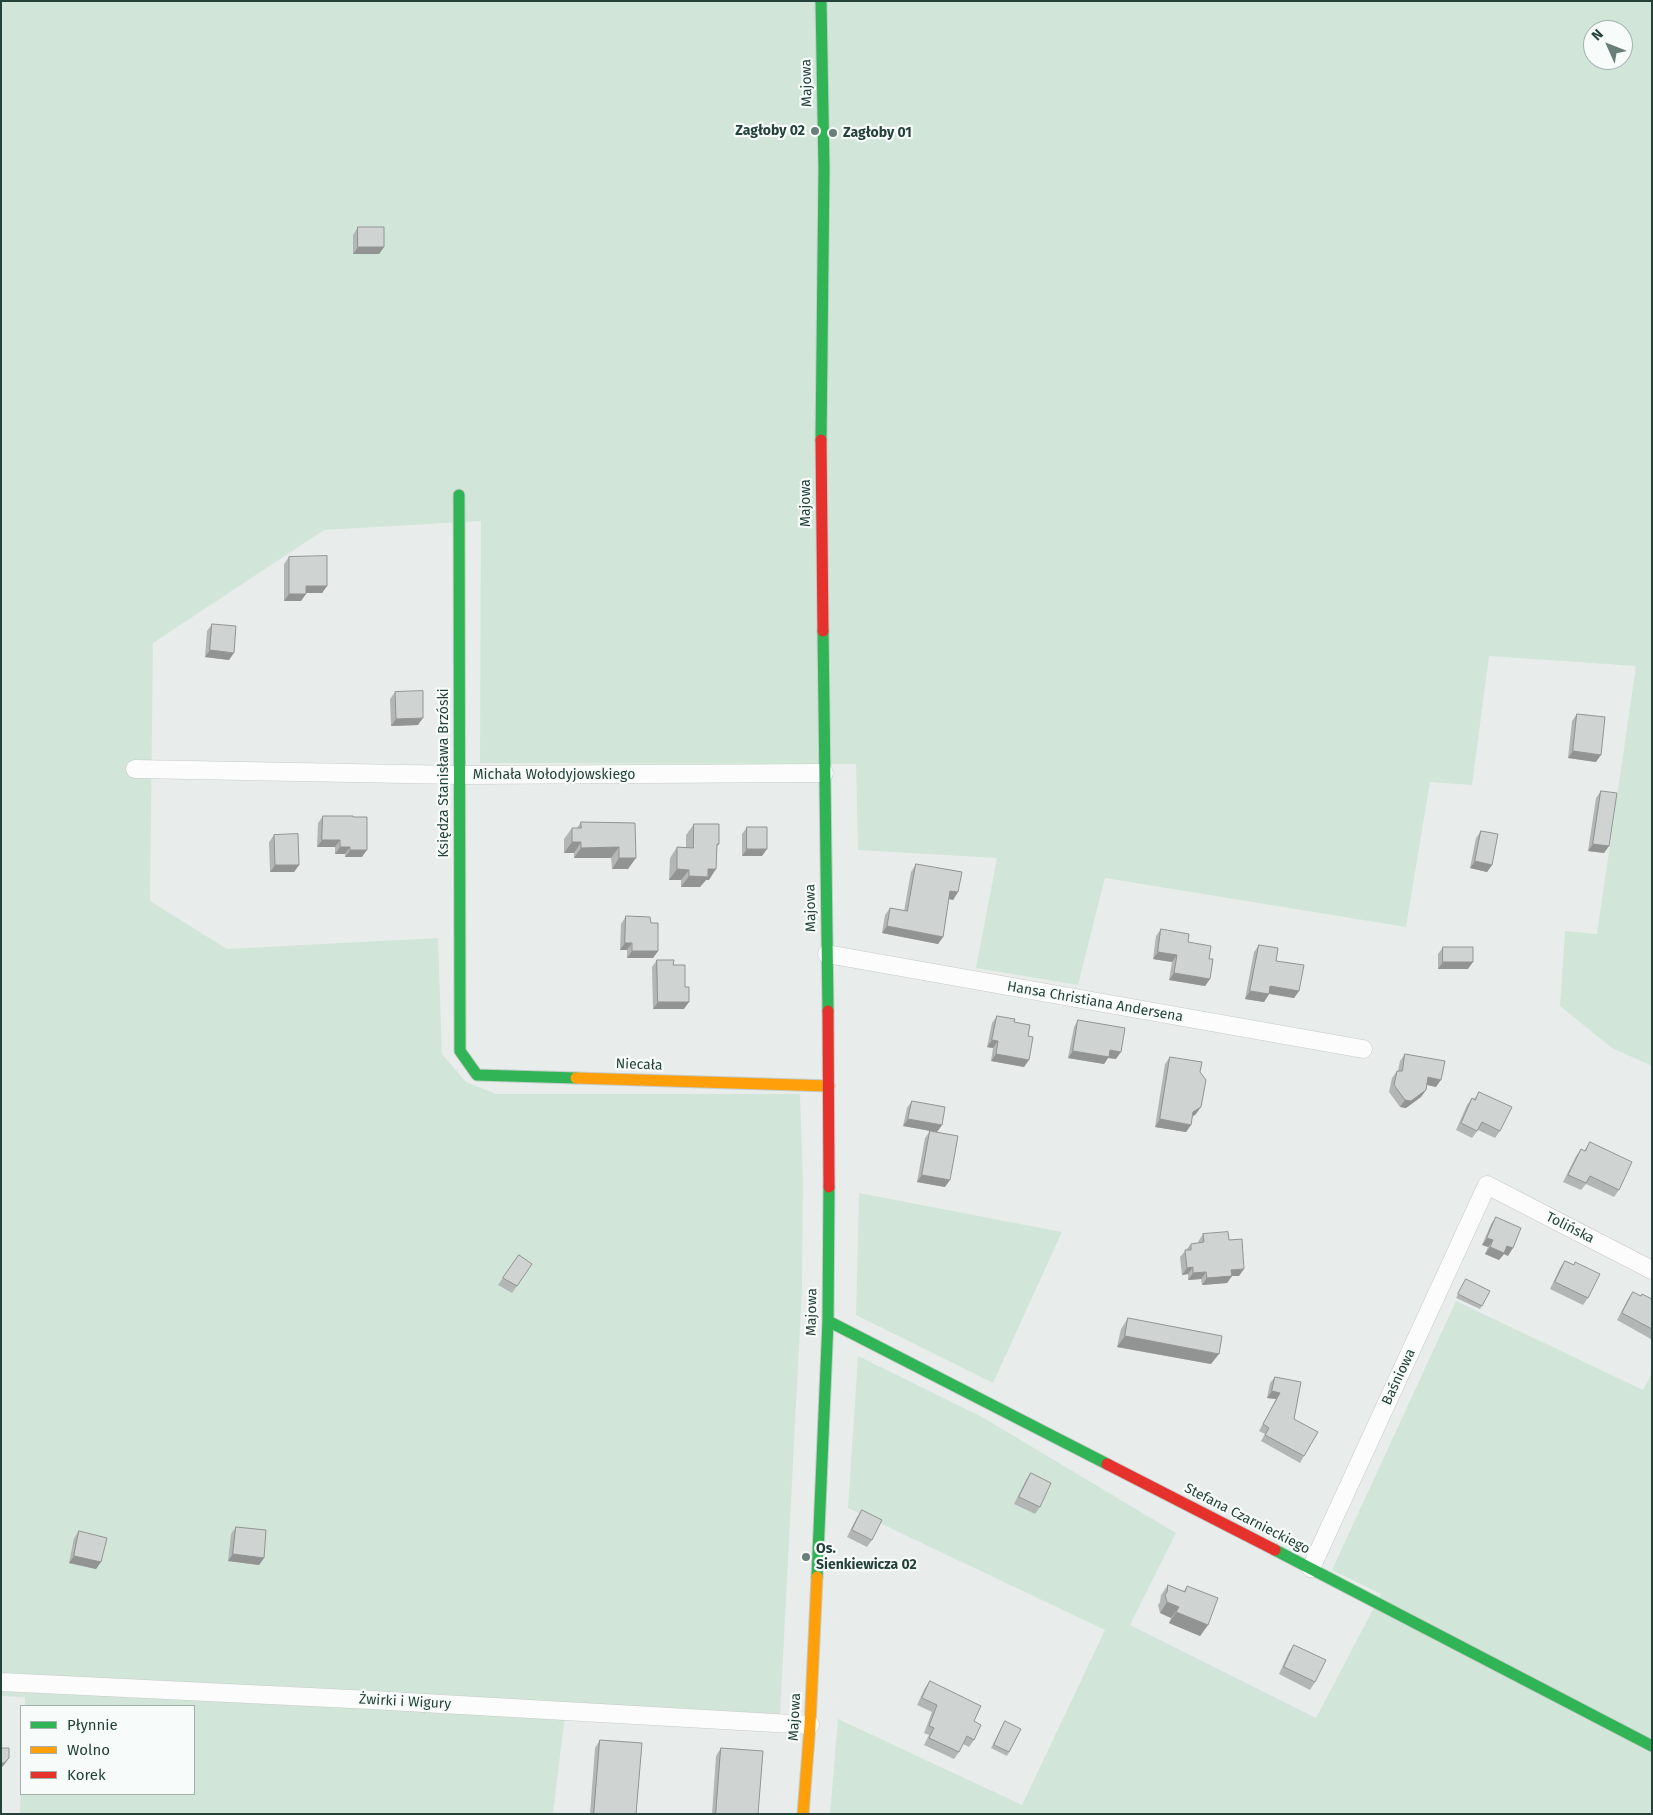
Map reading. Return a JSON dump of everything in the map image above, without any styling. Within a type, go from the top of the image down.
[{"type":"street","name":"Majowa","points":[[803,1814],[810,1725],[828,1322],[829,1086],[821,499],[824,169],[821,1]]},
{"type":"street","name":"Księdza Stanisława Brzóski","points":[[459,495],[460,1051]]},
{"type":"street","name":"Michała Wołodyjowskiego","points":[[135,768],[459,775],[824,772]]},
{"type":"street","name":"Hansa Christiana Andersena","points":[[827,954],[1363,1050]]},
{"type":"street","name":"Niecała","points":[[460,1051],[477,1075],[829,1086]]},
{"type":"street","name":"Tolińska","points":[[1487,1185],[1652,1270]]},
{"type":"street","name":"Baśniowa","points":[[1311,1568],[1487,1185]]},
{"type":"street","name":"Stefana Czarnieckiego","points":[[828,1322],[1311,1568],[1652,1746]]},
{"type":"street","name":"Żwirki i Wigury","points":[[1,1682],[372,1700],[810,1725]]},
{"type":"green space","points":[[1,1],[1652,1],[1652,1066],[1612,1048],[1560,1006],[1565,931],[1597,934],[1636,666],[1489,656],[1472,785],[1430,782],[1406,927],[1105,878],[1078,985],[976,968],[997,858],[858,850],[856,764],[480,763],[481,521],[324,530],[153,643],[150,901],[227,949],[438,938],[442,1054],[466,1082],[496,1094],[800,1094],[803,1181],[802,1288],[780,1716],[566,1706],[553,1814],[20,1814],[21,1795],[195,1795],[195,1705],[25,1705],[25,1697],[1,1696]]},
{"type":"green space","points":[[859,1193],[1062,1232],[993,1383],[856,1315]]},
{"type":"green space","points":[[1456,1301],[1643,1390],[1652,1373],[1652,1814],[830,1814],[838,1719],[1022,1805],[1105,1630],[848,1508],[858,1356],[982,1417],[1176,1533],[1130,1625],[1316,1718],[1381,1594],[1332,1570]]},
{"type":"building","points":[[358,227],[384,227],[384,247],[358,247]]},
{"type":"building","points":[[327,556],[327,586],[306,586],[306,594],[289,594],[289,557]]},
{"type":"building","points":[[212,624],[236,626],[234,653],[210,650]]},
{"type":"building","points":[[423,691],[423,718],[396,719],[395,692]]},
{"type":"building","points":[[1577,714],[1605,717],[1601,755],[1573,751]]},
{"type":"building","points":[[1601,791],[1617,793],[1609,846],[1593,844]]},
{"type":"building","points":[[323,816],[367,817],[367,850],[350,850],[350,847],[340,847],[340,840],[322,840]]},
{"type":"building","points":[[581,822],[635,823],[636,858],[619,858],[619,847],[581,848],[581,842],[572,842],[572,828],[581,828]]},
{"type":"building","points":[[694,824],[719,824],[716,869],[708,869],[708,877],[689,876],[689,870],[677,869],[677,847],[693,848]]},
{"type":"building","points":[[747,827],[767,827],[767,849],[747,849]]},
{"type":"building","points":[[1481,831],[1498,834],[1492,865],[1475,861]]},
{"type":"building","points":[[298,834],[299,865],[275,865],[274,835]]},
{"type":"building","points":[[916,864],[962,872],[958,892],[950,891],[943,937],[887,926],[890,908],[907,911]]},
{"type":"building","points":[[626,916],[650,917],[651,923],[658,923],[658,951],[632,951],[632,943],[625,943]]},
{"type":"building","points":[[1161,929],[1189,934],[1188,942],[1211,946],[1209,959],[1213,959],[1210,979],[1174,973],[1177,955],[1158,952]]},
{"type":"building","points":[[1259,945],[1278,948],[1276,961],[1304,965],[1299,991],[1270,986],[1269,994],[1250,991]]},
{"type":"building","points":[[1443,947],[1473,947],[1473,962],[1443,962]]},
{"type":"building","points":[[657,960],[674,960],[673,965],[685,965],[685,987],[689,987],[689,1002],[658,1002]]},
{"type":"building","points":[[997,1016],[1015,1019],[1014,1022],[1030,1025],[1028,1036],[1033,1037],[1029,1060],[996,1054],[998,1041],[992,1040]]},
{"type":"building","points":[[1078,1020],[1125,1028],[1121,1052],[1110,1050],[1109,1057],[1073,1051]]},
{"type":"building","points":[[1405,1054],[1445,1061],[1441,1080],[1428,1077],[1426,1090],[1411,1101],[1405,1100],[1394,1085],[1397,1071],[1402,1071]]},
{"type":"building","points":[[1170,1057],[1202,1062],[1200,1072],[1206,1080],[1201,1107],[1193,1112],[1191,1125],[1160,1119]]},
{"type":"building","points":[[1479,1092],[1512,1107],[1500,1131],[1482,1122],[1477,1131],[1461,1123],[1472,1098],[1475,1100]]},
{"type":"building","points":[[912,1101],[945,1107],[942,1125],[908,1119]]},
{"type":"building","points":[[930,1131],[958,1136],[950,1180],[922,1175]]},
{"type":"building","points":[[1590,1142],[1632,1162],[1619,1190],[1590,1176],[1586,1183],[1568,1175],[1581,1149],[1585,1151]]},
{"type":"building","points":[[1496,1217],[1521,1228],[1513,1248],[1507,1246],[1504,1253],[1490,1247],[1493,1240],[1487,1238]]},
{"type":"building","points":[[1228,1232],[1229,1240],[1242,1239],[1244,1269],[1231,1270],[1232,1276],[1207,1278],[1206,1272],[1193,1273],[1193,1267],[1187,1268],[1185,1250],[1191,1250],[1191,1244],[1204,1242],[1203,1234]]},
{"type":"building","points":[[519,1255],[532,1264],[517,1286],[503,1278]]},
{"type":"building","points":[[1565,1261],[1574,1265],[1575,1262],[1600,1274],[1588,1298],[1555,1282]]},
{"type":"building","points":[[1466,1279],[1490,1291],[1482,1306],[1458,1294]]},
{"type":"building","points":[[1633,1292],[1652,1299],[1652,1329],[1622,1313]]},
{"type":"building","points":[[1128,1318],[1222,1336],[1219,1354],[1125,1336]]},
{"type":"building","points":[[1275,1377],[1301,1382],[1294,1419],[1318,1432],[1304,1456],[1265,1435],[1269,1428],[1263,1424],[1280,1393],[1272,1391]]},
{"type":"building","points":[[1031,1473],[1051,1483],[1040,1507],[1019,1497]]},
{"type":"building","points":[[862,1510],[882,1520],[872,1540],[852,1530]]},
{"type":"building","points":[[236,1527],[266,1530],[264,1558],[233,1554]]},
{"type":"building","points":[[79,1531],[107,1538],[101,1562],[74,1556]]},
{"type":"building","points":[[1168,1585],[1185,1592],[1187,1586],[1218,1598],[1208,1625],[1176,1612],[1179,1607],[1167,1602],[1165,1595]]},
{"type":"building","points":[[1294,1645],[1326,1660],[1315,1682],[1284,1667]]},
{"type":"building","points":[[930,1681],[981,1706],[974,1721],[981,1725],[974,1740],[967,1736],[959,1752],[929,1738],[934,1728],[929,1726],[937,1705],[922,1698]]},
{"type":"building","points":[[1005,1721],[1021,1729],[1009,1752],[994,1745]]},
{"type":"building","points":[[600,1740],[642,1743],[636,1814],[594,1814]]},
{"type":"building","points":[[1,1748],[9,1748],[9,1758],[4,1763],[1,1763]]},
{"type":"building","points":[[721,1748],[763,1751],[758,1814],[716,1814]]},
{"type":"traffic: fast","points":[[821,1],[824,169],[821,440]]},
{"type":"traffic: fast","points":[[459,495],[460,1051],[477,1075],[576,1078]]},
{"type":"traffic: fast","points":[[823,631],[828,1011]]},
{"type":"traffic: fast","points":[[817,1577],[828,1321],[829,1187]]},
{"type":"traffic: fast","points":[[828,1321],[1107,1464]]},
{"type":"traffic: fast","points":[[1275,1550],[1652,1746]]},
{"type":"traffic: slow","points":[[576,1078],[829,1086]]},
{"type":"traffic: slow","points":[[803,1814],[810,1725],[817,1577]]},
{"type":"traffic: jam","points":[[821,440],[823,631]]},
{"type":"traffic: jam","points":[[828,1011],[829,1187]]},
{"type":"traffic: jam","points":[[1107,1464],[1275,1550]]},
{"type":"place","name":"Zagłoby 02","points":[[815,131]]},
{"type":"place","name":"Zagłoby 01","points":[[833,133]]},
{"type":"place","name":"Os. Sienkiewicza 02","points":[[806,1557]]}]
